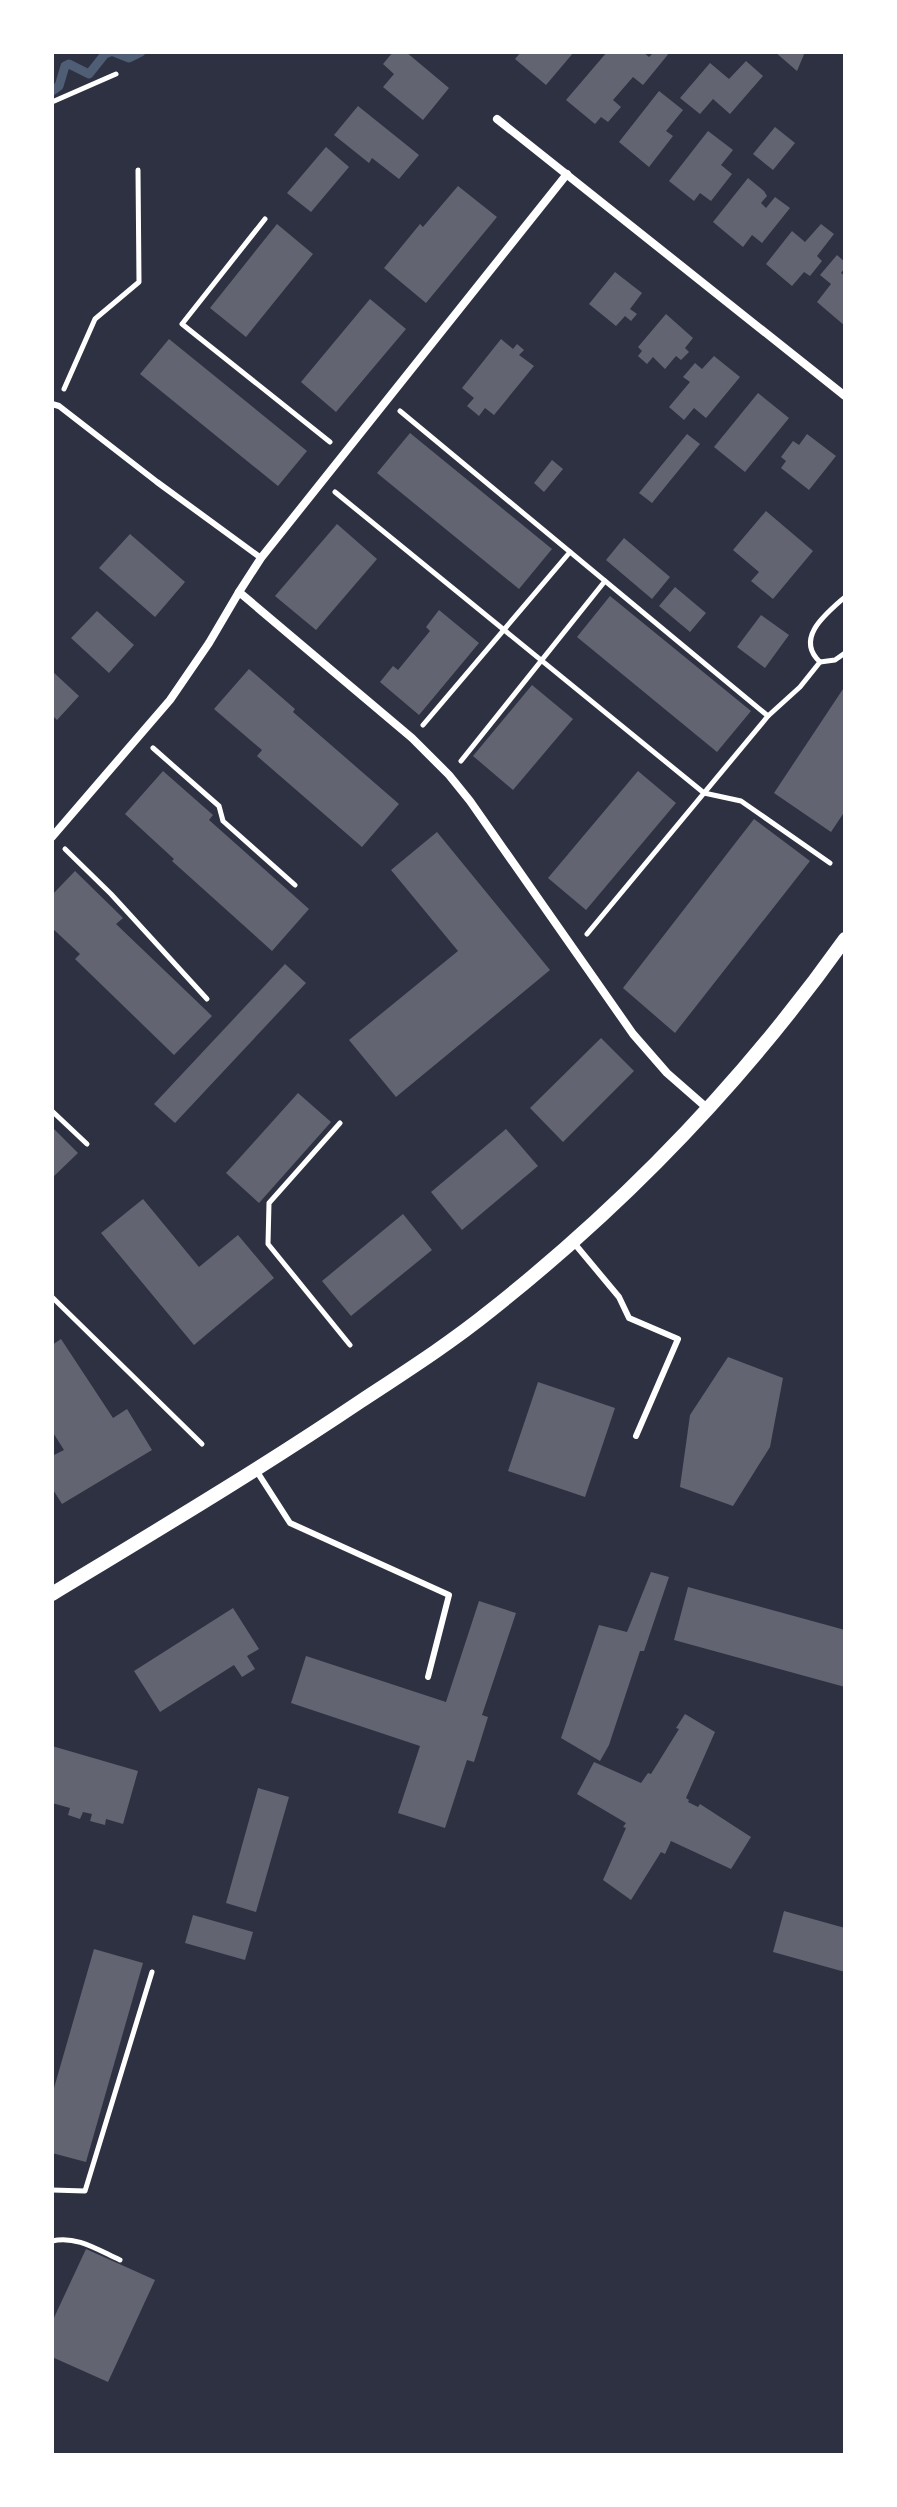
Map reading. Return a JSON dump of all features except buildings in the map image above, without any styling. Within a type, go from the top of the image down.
[{"type":"street","points":[[497,119],[845,396]]},
{"type":"street","points":[[52,837],[170,700],[202,655],[261,558],[567,174]]},
{"type":"street","points":[[239,592],[412,738],[449,775],[633,1034],[667,1073],[707,1108]]},
{"type":"street","points":[[52,1594],[256,1470],[454,1339],[574,1243],[707,1108],[790,1012],[845,939]]},
{"type":"lane","points":[[52,404],[59,406],[261,558]]},
{"type":"lane","points":[[574,1243],[619,1297],[629,1318],[678,1339],[636,1436]]},
{"type":"lane","points":[[256,1470],[290,1523],[449,1595],[428,1677]]},
{"type":"path","points":[[52,102],[116,74]]},
{"type":"path","points":[[70,374],[95,319],[139,282],[138,170]]},
{"type":"path","points":[[265,219],[182,324],[344,453]]},
{"type":"path","points":[[387,400],[768,716]]},
{"type":"path","points":[[322,481],[704,793],[741,801],[830,863]]},
{"type":"path","points":[[412,738],[570,552]]},
{"type":"path","points":[[449,775],[605,581]]},
{"type":"path","points":[[820,662],[812,654],[811,635],[825,615],[845,597]]},
{"type":"path","points":[[574,950],[768,716],[800,687],[820,662],[835,660],[845,653]]},
{"type":"path","points":[[139,736],[219,806],[223,821],[295,885]]},
{"type":"path","points":[[52,837],[111,894],[207,999]]},
{"type":"path","points":[[52,1111],[87,1144]]},
{"type":"path","points":[[340,1123],[269,1203],[268,1244],[350,1345]]},
{"type":"path","points":[[52,1297],[202,1444]]},
{"type":"path","points":[[52,2190],[85,2191],[152,1972]]},
{"type":"path","points":[[52,2241],[77,2241],[120,2260]]},
{"type":"waterway","points":[[52,91],[59,86],[65,66],[69,64],[89,74],[110,52]]},
{"type":"waterway","points":[[114,52],[129,58],[141,52]]}]
